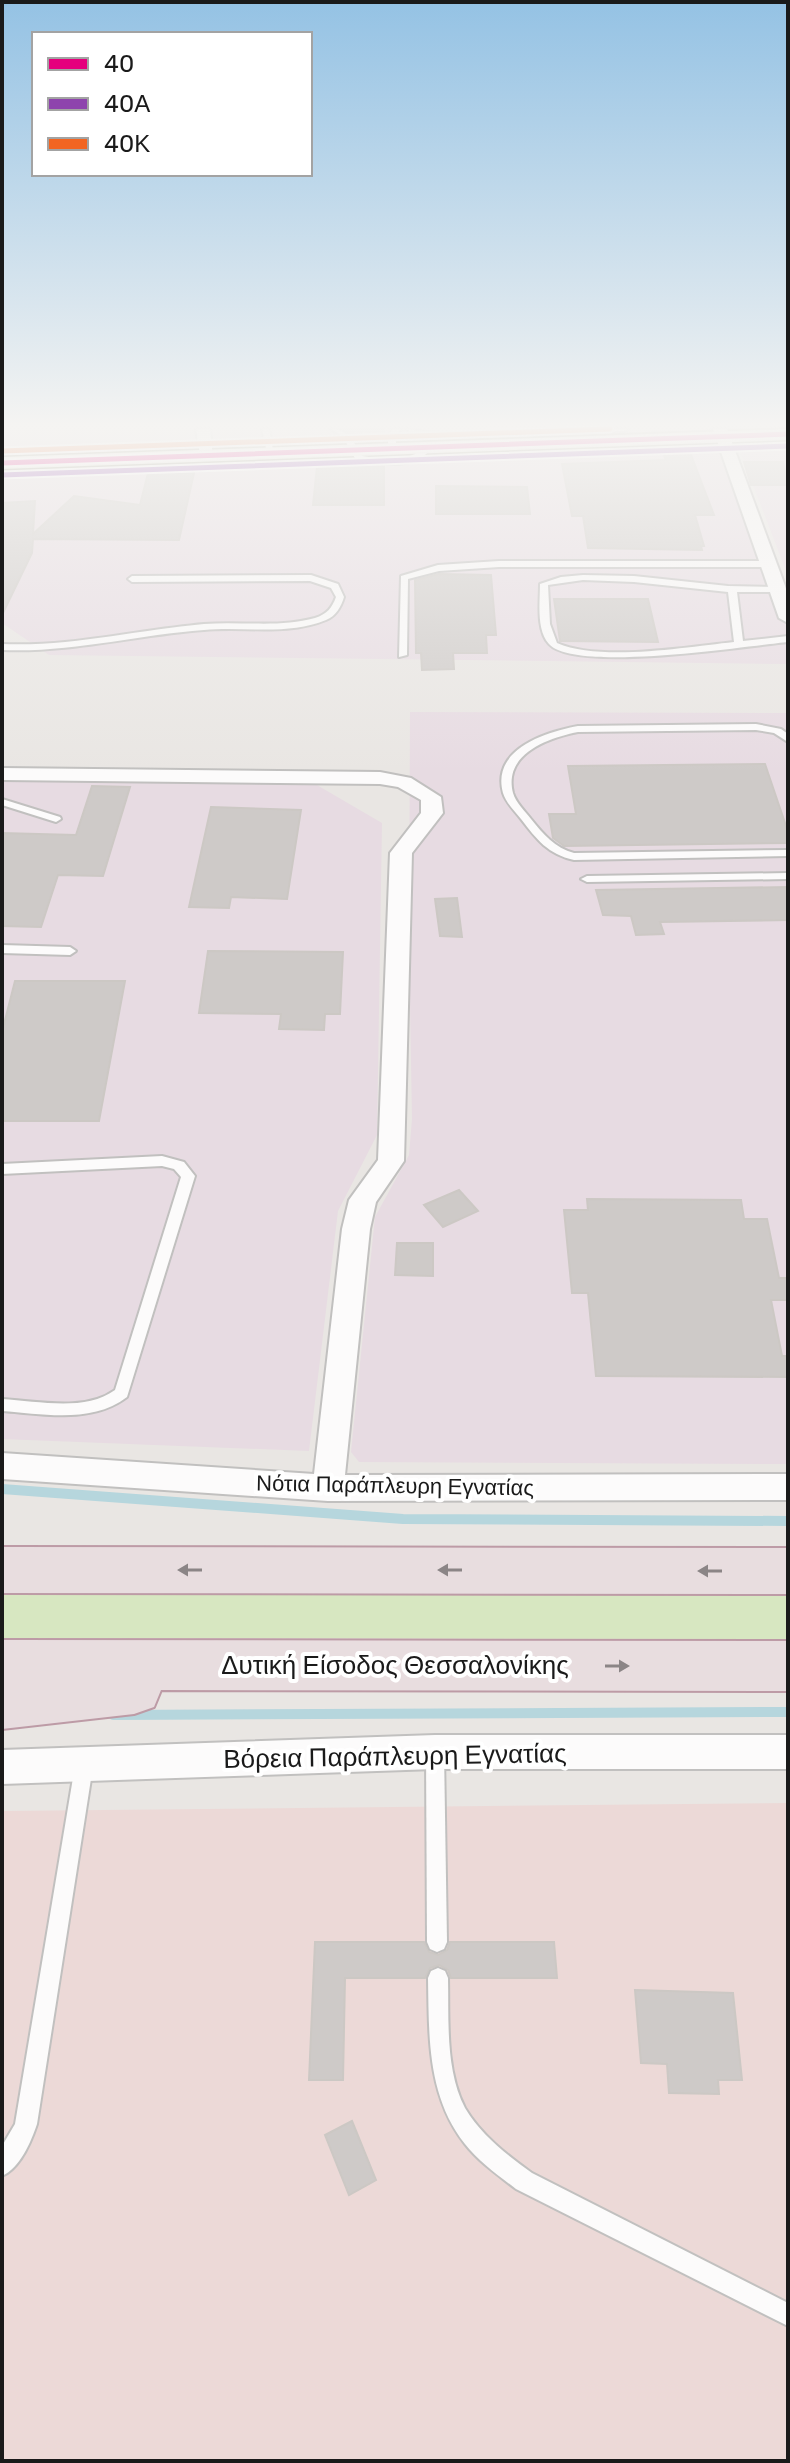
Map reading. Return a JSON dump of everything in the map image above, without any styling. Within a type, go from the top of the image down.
[{"type":"highway","points":[[12,1568],[788,1571]]},
{"type":"highway","name":"Δυτική Είσοδος Θεσσαλονίκης","points":[[2,1665],[788,1666]]},
{"type":"highway","points":[[2,1703],[371,1665]]},
{"type":"street","points":[[762,544],[788,618]]},
{"type":"street","points":[[2,774],[380,778],[404,782],[431,797],[432,813],[401,853],[391,1161],[363,1200],[356,1229],[328,1488]]},
{"type":"street","name":"Νότια Παράπλευρη Εγνατίας","points":[[2,1466],[328,1488],[788,1487]]},
{"type":"street","name":"Βόρεια Παράπλευρη Εγνατίας","points":[[2,1767],[435,1752],[788,1752]]},
{"type":"lane","points":[[402,655],[404,578],[418,572],[499,564],[769,564]]},
{"type":"lane","points":[[2,647],[39,649],[194,628],[323,619],[336,610],[340,597],[335,586],[311,578],[132,579]]},
{"type":"lane","points":[[778,589],[732,589],[588,578],[554,580],[544,584],[548,633],[554,645],[569,652],[628,654],[788,639]]},
{"type":"lane","points":[[732,589],[739,643]]},
{"type":"lane","points":[[788,739],[777,731],[756,727],[578,729],[550,733],[523,748],[506,777],[509,795],[548,848],[570,857],[788,853]]},
{"type":"lane","points":[[2,802],[56,819]]},
{"type":"lane","points":[[587,879],[788,876]]},
{"type":"lane","points":[[2,949],[70,951]]},
{"type":"lane","points":[[2,1169],[162,1161],[179,1165],[188,1176],[122,1393],[109,1404],[91,1408],[2,1405]]},
{"type":"lane","points":[[435,1752],[437,1942]]},
{"type":"lane","points":[[2,2165],[22,2136],[26,2124],[84,1766]]},
{"type":"lane","points":[[438,1978],[440,2057],[447,2094],[464,2128],[488,2157],[524,2181],[788,2315]]},
{"type":"shaded area","points":[[2,544],[757,544],[788,630],[788,664],[49,655],[2,623]]},
{"type":"shaded area","points":[[776,544],[788,544],[788,576]]},
{"type":"shaded area","points":[[410,712],[788,713],[788,1464],[359,1462],[351,1452],[375,1217],[409,1155],[412,1119]]},
{"type":"shaded area","points":[[2,779],[310,781],[382,823],[377,1135],[338,1211],[309,1451],[2,1439]]},
{"type":"shaded area","points":[[788,1803],[788,2461],[2,2461],[2,1811]]},
{"type":"green space","points":[[2,1587],[788,1592],[788,1639],[2,1638]]},
{"type":"building","points":[[2,544],[33,544],[32,553],[2,615]]},
{"type":"building","points":[[587,544],[704,546],[701,546],[702,550],[588,548]]},
{"type":"building","points":[[439,574],[491,575],[496,635],[486,635],[487,653],[453,653],[454,669],[422,670],[421,653],[416,653],[415,580]]},
{"type":"building","points":[[554,599],[648,599],[658,642],[560,641]]},
{"type":"building","points":[[765,764],[788,832],[788,843],[564,846],[553,838],[549,814],[576,814],[568,766]]},
{"type":"building","points":[[92,786],[130,787],[103,876],[58,875],[41,927],[2,926],[2,833],[76,835]]},
{"type":"building","points":[[211,807],[301,810],[287,899],[231,897],[229,908],[189,907]]},
{"type":"building","points":[[788,887],[788,920],[660,922],[664,934],[636,935],[631,916],[603,915],[596,890]]},
{"type":"building","points":[[457,898],[462,937],[440,936],[435,899]]},
{"type":"building","points":[[208,951],[343,952],[340,1014],[325,1014],[324,1030],[279,1029],[281,1014],[199,1013]]},
{"type":"building","points":[[15,981],[125,981],[99,1121],[2,1121],[2,1032]]},
{"type":"building","points":[[459,1190],[478,1211],[443,1227],[424,1205]]},
{"type":"building","points":[[587,1199],[741,1200],[744,1219],[767,1219],[779,1278],[788,1278],[788,1300],[771,1300],[782,1356],[788,1356],[788,1377],[596,1376],[588,1293],[572,1293],[564,1210],[588,1210]]},
{"type":"building","points":[[397,1243],[433,1243],[433,1276],[395,1275]]},
{"type":"building","points":[[315,1942],[424,1942],[429,1952],[438,1955],[447,1950],[450,1942],[554,1942],[557,1978],[451,1978],[448,1970],[439,1965],[430,1968],[425,1978],[345,1978],[343,2080],[309,2080]]},
{"type":"building","points":[[635,1990],[733,1993],[742,2080],[718,2080],[719,2094],[669,2093],[667,2064],[641,2063]]},
{"type":"building","points":[[352,2121],[376,2180],[349,2195],[325,2135]]},
{"type":"waterway","points":[[2,1489],[403,1519],[788,1521]]},
{"type":"waterway","points":[[113,1715],[788,1712]]}]
